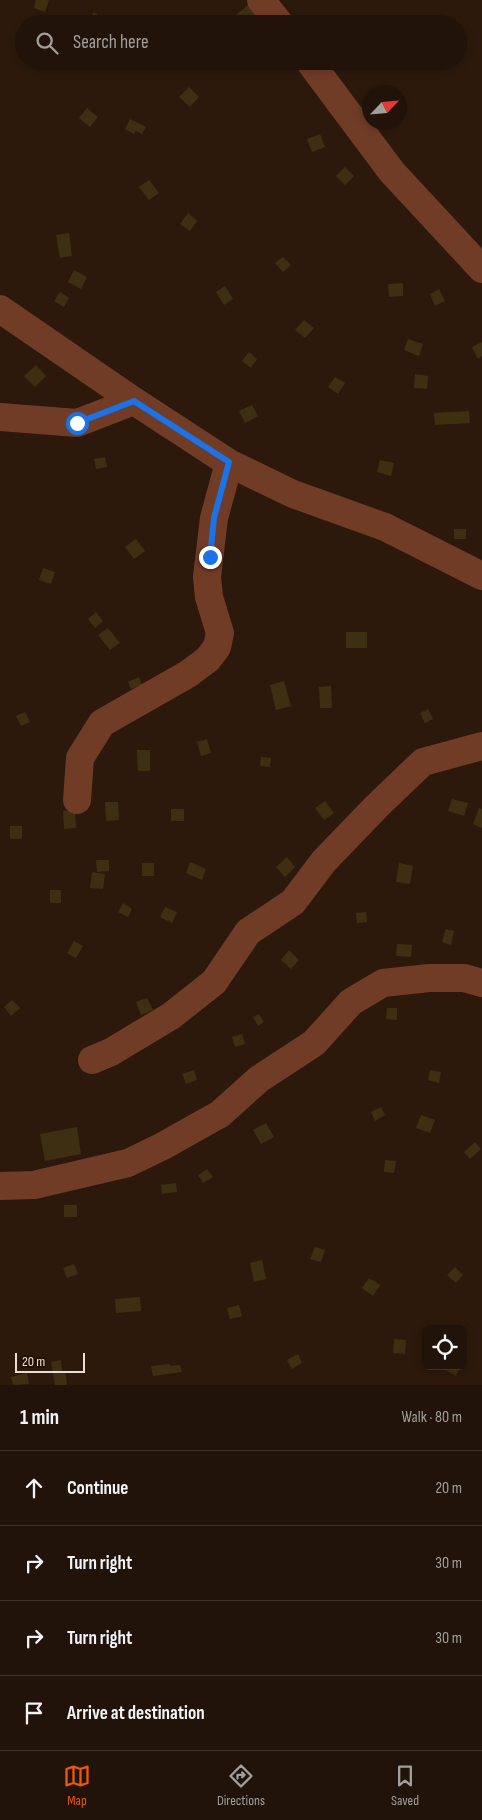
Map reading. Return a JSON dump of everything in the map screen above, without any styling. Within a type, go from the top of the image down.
[{"type":"street","points":[[261,0],[273,15]]},
{"type":"street","points":[[316,70],[392,172],[482,269]]},
{"type":"street","points":[[0,309],[134,401],[229,462],[293,494],[385,527],[482,576]]},
{"type":"street","points":[[0,416],[77,423],[134,401]]},
{"type":"street","points":[[77,800],[80,758],[102,723],[188,674],[208,659],[217,647],[220,633],[209,597],[207,578],[214,518],[229,462]]},
{"type":"street","points":[[92,1060],[111,1052],[171,1016],[214,982],[248,932],[293,902],[324,861],[423,762],[482,746]]},
{"type":"street","points":[[0,1186],[34,1185],[120,1165],[163,1146],[220,1114],[260,1080],[314,1043],[351,1002],[383,984],[429,978],[464,978],[482,983]]},
{"type":"building","points":[[36,0],[49,0],[45,12],[34,8]]},
{"type":"building","points":[[249,4],[259,15],[236,15]]},
{"type":"building","points":[[189,87],[199,97],[190,107],[179,97]]},
{"type":"building","points":[[87,108],[98,117],[90,127],[79,118]]},
{"type":"building","points":[[130,119],[146,127],[142,134],[136,131],[134,134],[125,129]]},
{"type":"building","points":[[320,134],[325,147],[312,152],[307,139]]},
{"type":"building","points":[[345,167],[354,176],[345,185],[336,176]]},
{"type":"building","points":[[149,180],[159,193],[149,200],[139,187]]},
{"type":"building","points":[[188,213],[197,221],[190,231],[180,224]]},
{"type":"building","points":[[69,233],[72,256],[60,258],[56,235]]},
{"type":"building","points":[[283,257],[291,265],[283,272],[275,263]]},
{"type":"building","points":[[74,270],[87,277],[81,289],[68,282]]},
{"type":"building","points":[[403,283],[403,296],[389,297],[388,284]]},
{"type":"building","points":[[225,286],[233,299],[224,305],[216,292]]},
{"type":"building","points":[[439,289],[445,301],[435,306],[430,294]]},
{"type":"building","points":[[60,292],[69,298],[64,307],[54,301]]},
{"type":"building","points":[[304,320],[314,328],[305,338],[295,330]]},
{"type":"building","points":[[408,339],[423,344],[419,356],[404,350]]},
{"type":"building","points":[[482,342],[482,356],[478,359],[472,347]]},
{"type":"building","points":[[249,352],[257,359],[251,368],[242,361]]},
{"type":"building","points":[[36,365],[46,376],[35,387],[24,376]]},
{"type":"building","points":[[415,374],[428,376],[427,389],[414,388]]},
{"type":"building","points":[[335,377],[345,383],[338,394],[328,387]]},
{"type":"building","points":[[252,405],[258,416],[245,423],[239,411]]},
{"type":"building","points":[[469,411],[470,423],[435,425],[434,413]]},
{"type":"building","points":[[105,457],[107,467],[96,469],[94,459]]},
{"type":"building","points":[[380,460],[394,463],[391,476],[377,472]]},
{"type":"building","points":[[454,529],[466,529],[466,539],[454,539]]},
{"type":"building","points":[[136,539],[145,551],[134,559],[125,547]]},
{"type":"building","points":[[43,568],[55,572],[51,584],[39,580]]},
{"type":"building","points":[[96,612],[103,621],[95,628],[88,619]]},
{"type":"building","points":[[108,628],[120,643],[110,650],[98,635]]},
{"type":"building","points":[[346,632],[367,632],[367,648],[346,648]]},
{"type":"building","points":[[139,677],[142,685],[131,689],[128,682]]},
{"type":"building","points":[[284,681],[291,706],[276,710],[270,685]]},
{"type":"building","points":[[331,686],[332,708],[320,708],[319,687]]},
{"type":"building","points":[[428,709],[433,719],[425,723],[420,713]]},
{"type":"building","points":[[25,712],[30,722],[21,726],[16,716]]},
{"type":"building","points":[[207,739],[211,753],[201,756],[197,742]]},
{"type":"building","points":[[137,750],[150,750],[150,771],[138,771]]},
{"type":"building","points":[[261,757],[271,758],[270,767],[260,766]]},
{"type":"building","points":[[452,799],[468,803],[464,816],[448,811]]},
{"type":"building","points":[[325,801],[334,813],[324,820],[315,808]]},
{"type":"building","points":[[105,802],[118,802],[119,820],[106,821]]},
{"type":"building","points":[[479,808],[482,809],[482,828],[473,824]]},
{"type":"building","points":[[171,809],[184,809],[184,821],[171,821]]},
{"type":"building","points":[[75,810],[76,828],[64,829],[63,811]]},
{"type":"building","points":[[10,826],[22,826],[22,839],[10,839]]},
{"type":"building","points":[[287,857],[295,867],[285,877],[276,867]]},
{"type":"building","points":[[96,860],[109,860],[109,871],[97,872]]},
{"type":"building","points":[[190,862],[206,869],[202,880],[186,873]]},
{"type":"building","points":[[142,863],[154,863],[154,876],[142,876]]},
{"type":"building","points":[[399,863],[413,866],[410,884],[396,882]]},
{"type":"building","points":[[92,872],[105,874],[103,889],[90,888]]},
{"type":"building","points":[[50,890],[61,890],[61,903],[50,903]]},
{"type":"building","points":[[123,903],[132,909],[128,917],[118,912]]},
{"type":"building","points":[[165,907],[177,912],[172,923],[160,917]]},
{"type":"building","points":[[366,912],[367,922],[357,923],[356,913]]},
{"type":"building","points":[[446,929],[454,931],[451,945],[442,942]]},
{"type":"building","points":[[74,941],[83,946],[76,958],[67,953]]},
{"type":"building","points":[[397,944],[412,945],[411,957],[396,956]]},
{"type":"building","points":[[289,950],[299,960],[291,969],[281,960]]},
{"type":"building","points":[[147,998],[153,1010],[141,1015],[136,1002]]},
{"type":"building","points":[[12,1000],[20,1008],[11,1016],[4,1007]]},
{"type":"building","points":[[387,1008],[397,1008],[397,1020],[386,1019]]},
{"type":"building","points":[[259,1014],[264,1022],[258,1026],[253,1017]]},
{"type":"building","points":[[242,1034],[245,1044],[235,1047],[232,1037]]},
{"type":"building","points":[[194,1070],[197,1080],[186,1084],[182,1074]]},
{"type":"building","points":[[430,1070],[441,1072],[439,1083],[428,1080]]},
{"type":"building","points":[[381,1107],[385,1115],[375,1121],[371,1112]]},
{"type":"building","points":[[421,1115],[435,1120],[430,1133],[416,1128]]},
{"type":"building","points":[[266,1123],[274,1137],[261,1144],[253,1130]]},
{"type":"building","points":[[77,1127],[81,1154],[45,1161],[40,1134]]},
{"type":"building","points":[[475,1142],[481,1149],[470,1159],[464,1152]]},
{"type":"building","points":[[385,1160],[396,1161],[394,1173],[384,1172]]},
{"type":"building","points":[[207,1169],[213,1177],[203,1183],[198,1175]]},
{"type":"building","points":[[176,1183],[177,1192],[162,1194],[161,1185]]},
{"type":"building","points":[[64,1205],[77,1205],[77,1217],[64,1217]]},
{"type":"building","points":[[315,1247],[325,1250],[321,1262],[310,1259]]},
{"type":"building","points":[[262,1260],[266,1279],[254,1282],[250,1263]]},
{"type":"building","points":[[74,1264],[78,1274],[67,1278],[63,1268]]},
{"type":"building","points":[[455,1267],[463,1275],[456,1283],[447,1275]]},
{"type":"building","points":[[369,1278],[380,1285],[373,1296],[362,1288]]},
{"type":"building","points":[[140,1297],[141,1311],[116,1313],[115,1299]]},
{"type":"building","points":[[239,1305],[242,1316],[230,1319],[227,1308]]},
{"type":"building","points":[[394,1339],[406,1340],[405,1354],[393,1353]]},
{"type":"building","points":[[298,1354],[302,1363],[292,1369],[287,1360]]},
{"type":"building","points":[[61,1360],[62,1372],[65,1371],[67,1385],[55,1385],[51,1362]]},
{"type":"building","points":[[170,1364],[170,1366],[180,1365],[182,1372],[153,1376],[151,1366]]},
{"type":"building","points":[[446,1370],[459,1370],[456,1376]]},
{"type":"building","points":[[27,1373],[29,1384],[13,1385],[11,1377]]},
{"type":"route","points":[[77,423],[134,401],[229,462],[214,518],[210,557]]}]
